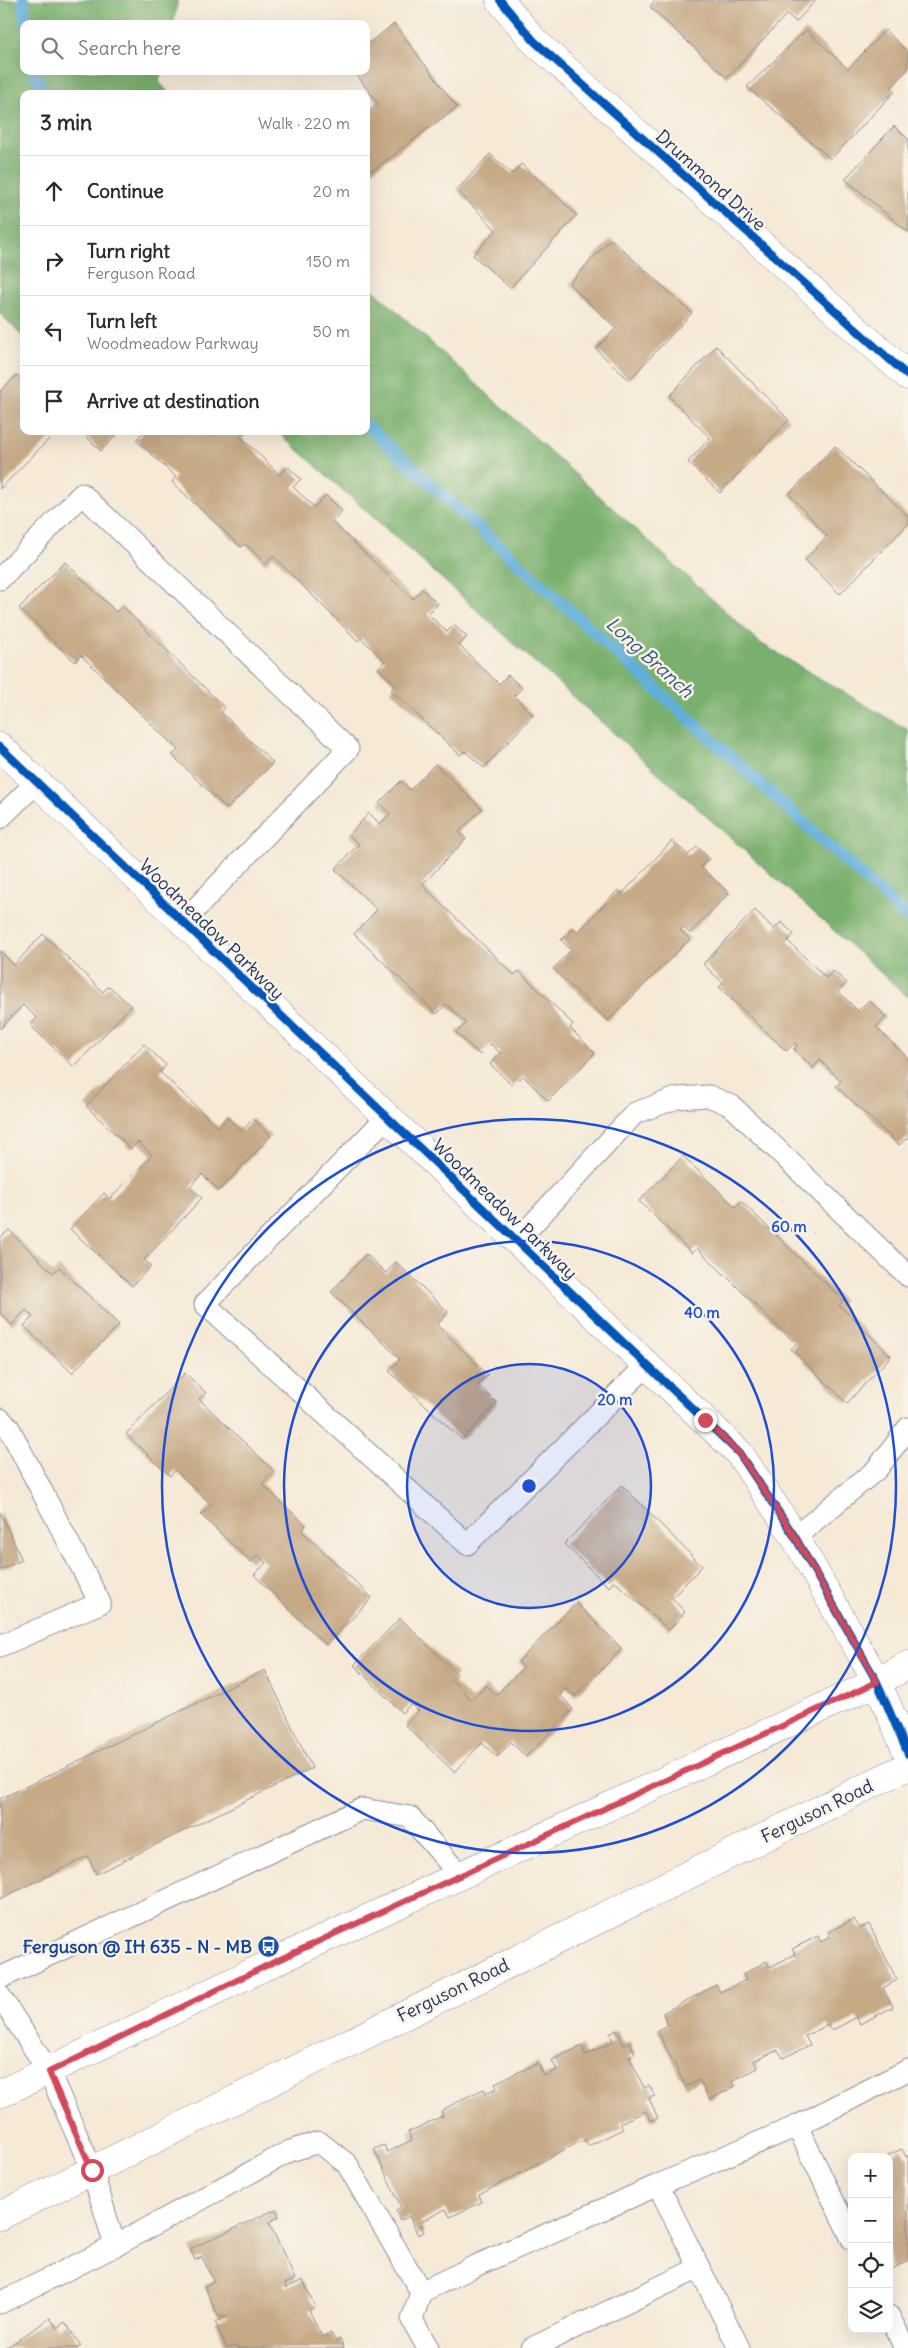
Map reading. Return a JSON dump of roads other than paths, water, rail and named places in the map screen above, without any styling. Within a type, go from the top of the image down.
[{"type":"main road","name":"Drummond Drive","points":[[500,0],[534,41],[908,376]]},
{"type":"main road","name":"Woodmeadow Parkway","points":[[0,748],[739,1453],[795,1537],[877,1682],[908,1754]]},
{"type":"main road","points":[[0,2094],[276,1961],[461,1877],[877,1682],[908,1665]]},
{"type":"main road","name":"Ferguson Road","points":[[0,2216],[908,1766]]},
{"type":"lane","points":[[0,579],[82,494],[348,749],[183,922]]},
{"type":"lane","points":[[0,818],[37,782]]},
{"type":"lane","points":[[517,1241],[635,1113],[677,1098],[709,1096],[732,1106],[908,1276]]},
{"type":"lane","points":[[387,1117],[205,1304],[467,1544],[647,1365]]},
{"type":"lane","points":[[0,1419],[10,1428],[100,1603],[0,1646]]},
{"type":"lane","points":[[795,1537],[877,1469],[908,1428]]},
{"type":"lane","points":[[0,1978],[362,1809],[410,1817],[461,1877]]},
{"type":"lane","points":[[0,1996],[49,2072],[92,2170],[115,2246]]},
{"type":"lane","points":[[428,2348],[412,2320],[421,2292],[658,2185],[797,2126],[908,2070]]},
{"type":"lane","points":[[797,2126],[848,2231]]},
{"type":"lane","points":[[0,2303],[115,2246],[290,2151],[319,2142],[347,2164],[421,2292]]},
{"type":"lane","points":[[658,2185],[739,2348]]},
{"type":"lane","points":[[532,2348],[699,2268]]},
{"type":"lane","points":[[893,2324],[905,2348]]},
{"type":"waterway","name":"Long Branch","points":[[23,0],[26,20]]},
{"type":"waterway","name":"Long Branch","points":[[36,75],[42,90]]},
{"type":"waterway","name":"Long Branch","points":[[370,429],[908,918]]},
{"type":"place","name":"Ferguson @ IH 635 - N - MB","points":[[268,1946]]}]
